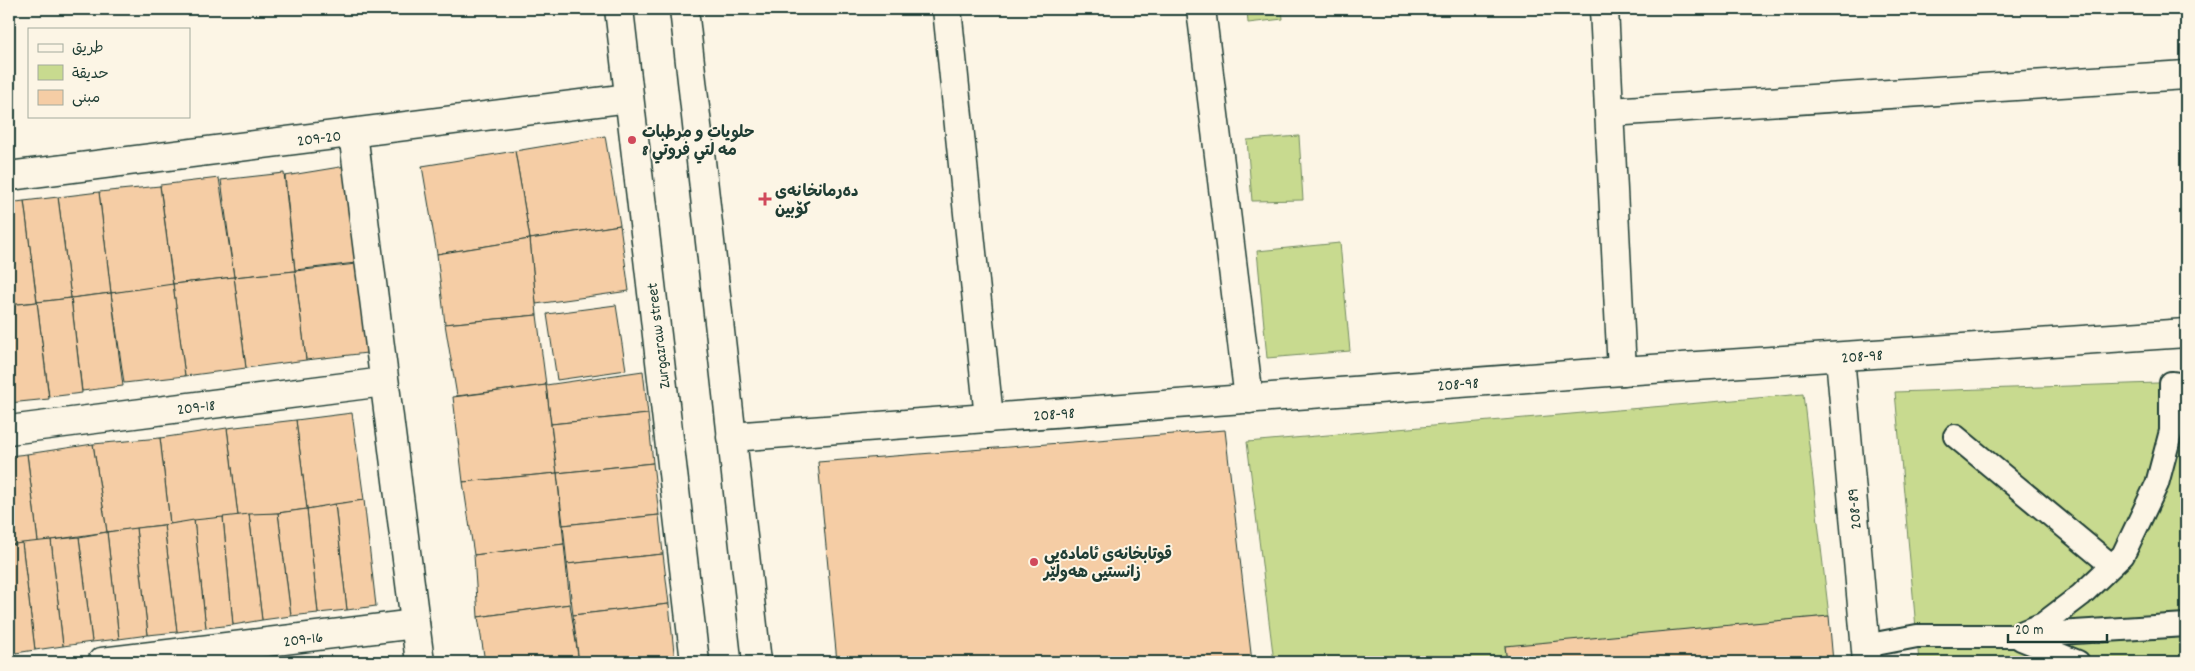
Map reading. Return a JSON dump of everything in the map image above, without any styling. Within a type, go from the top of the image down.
[{"type":"street","name":"Zurgazraw street","points":[[619,9],[696,662]]},
{"type":"street","points":[[684,9],[757,662]]},
{"type":"street","points":[[947,9],[989,418]]},
{"type":"street","points":[[1201,9],[1249,399]]},
{"type":"street","points":[[1604,9],[1622,371]]},
{"type":"street","points":[[1610,112],[2186,75]]},
{"type":"street","name":"209-20","points":[[9,176],[629,98]]},
{"type":"street","points":[[353,133],[420,662]]},
{"type":"street","name":"208-98","points":[[731,437],[1622,371],[2186,333]]},
{"type":"street","name":"208-89","points":[[1840,357],[1866,654]]},
{"type":"street","name":"209-18","points":[[9,430],[384,382]]},
{"type":"street","points":[[2013,636],[2043,624],[2081,595],[2123,555],[2157,484],[2171,431],[2171,383],[2186,385]]},
{"type":"street","points":[[1954,436],[2111,565]]},
{"type":"street","name":"209-16","points":[[102,662],[415,624]]},
{"type":"street","points":[[1866,654],[1916,636],[2013,636],[2186,625]]},
{"type":"street","points":[[2013,636],[2078,662]]},
{"type":"green space","points":[[1247,9],[1282,9],[1283,19],[1248,23]]},
{"type":"green space","points":[[1299,136],[1303,200],[1252,201],[1247,140]]},
{"type":"green space","points":[[1340,243],[1350,351],[1267,358],[1257,251]]},
{"type":"green space","points":[[2186,382],[2186,662],[1919,662],[1895,392]]},
{"type":"green space","points":[[1803,394],[1829,616],[1505,647],[1507,662],[1274,662],[1247,442]]},
{"type":"building","points":[[605,136],[620,225],[530,239],[515,151]]},
{"type":"building","points":[[515,151],[530,239],[437,254],[422,166]]},
{"type":"building","points":[[346,166],[356,263],[295,270],[285,176]]},
{"type":"building","points":[[284,173],[295,271],[234,277],[221,180]]},
{"type":"building","points":[[219,178],[234,277],[173,284],[160,185]]},
{"type":"building","points":[[160,186],[173,286],[111,293],[99,192]]},
{"type":"building","points":[[99,192],[111,293],[71,298],[58,197]]},
{"type":"building","points":[[58,197],[71,298],[37,302],[24,201]]},
{"type":"building","points":[[24,201],[37,302],[9,305],[9,203]]},
{"type":"building","points":[[620,225],[629,291],[536,304],[530,239]]},
{"type":"building","points":[[530,239],[537,315],[445,324],[437,254]]},
{"type":"building","points":[[356,264],[367,353],[306,360],[295,271]]},
{"type":"building","points":[[295,271],[306,360],[246,368],[234,277]]},
{"type":"building","points":[[234,277],[246,368],[185,376],[173,284]]},
{"type":"building","points":[[173,284],[185,376],[124,383],[111,293]]},
{"type":"building","points":[[111,293],[123,386],[82,391],[71,298]]},
{"type":"building","points":[[71,298],[82,393],[49,397],[37,302]]},
{"type":"building","points":[[37,302],[49,399],[9,403],[9,305]]},
{"type":"building","points":[[616,305],[626,370],[557,380],[547,314]]},
{"type":"building","points":[[537,315],[546,385],[457,396],[445,324]]},
{"type":"building","points":[[643,371],[648,414],[551,424],[546,385]]},
{"type":"building","points":[[546,385],[557,473],[463,482],[453,397]]},
{"type":"building","points":[[352,413],[364,500],[307,509],[296,420]]},
{"type":"building","points":[[648,414],[653,463],[557,473],[551,424]]},
{"type":"building","points":[[296,420],[307,509],[238,516],[227,428]]},
{"type":"building","points":[[227,428],[238,516],[170,524],[160,438]]},
{"type":"building","name":"قوتابخانەی ئامادەیی زانستیی هەولێر","points":[[1225,430],[1252,662],[837,662],[818,462]]},
{"type":"building","points":[[160,438],[170,524],[107,532],[93,444]]},
{"type":"building","points":[[93,444],[107,532],[38,542],[27,454]]},
{"type":"building","points":[[27,454],[38,542],[9,545],[9,456]]},
{"type":"building","points":[[653,463],[659,515],[563,525],[557,473]]},
{"type":"building","points":[[557,473],[564,544],[474,555],[463,482]]},
{"type":"building","points":[[364,500],[376,606],[347,610],[335,504]]},
{"type":"building","points":[[335,504],[347,610],[318,613],[307,509]]},
{"type":"building","points":[[307,509],[318,613],[291,616],[278,513]]},
{"type":"building","points":[[278,513],[291,616],[262,620],[249,514]]},
{"type":"building","points":[[249,514],[262,620],[233,625],[223,517]]},
{"type":"building","points":[[659,515],[663,554],[567,564],[563,525]]},
{"type":"building","points":[[223,517],[233,625],[206,628],[194,520]]},
{"type":"building","points":[[194,520],[206,628],[177,632],[164,525]]},
{"type":"building","points":[[164,525],[177,632],[148,635],[136,528]]},
{"type":"building","points":[[136,528],[148,635],[119,639],[107,532]]},
{"type":"building","points":[[107,532],[119,639],[92,642],[79,537]]},
{"type":"building","points":[[79,537],[92,642],[63,646],[51,540]]},
{"type":"building","points":[[51,540],[63,646],[35,650],[22,543]]},
{"type":"building","points":[[22,543],[35,650],[9,654],[9,545]]},
{"type":"building","points":[[564,544],[570,604],[478,617],[474,555]]},
{"type":"building","points":[[663,554],[669,604],[573,615],[567,564]]},
{"type":"building","points":[[570,604],[579,662],[485,662],[478,617]]},
{"type":"building","points":[[669,604],[675,662],[579,662],[573,615]]},
{"type":"building","points":[[1829,616],[1833,662],[1507,662],[1505,646]]},
{"type":"place","name":"حلويات و مرطبات مه لتي فروتي 8","points":[[632,140]]},
{"type":"place","name":"دەرمانخانەی کۆبین","points":[[765,199]]},
{"type":"place","name":"قوتابخانەی ئامادەیی زانستیی هەولێر","points":[[1034,562]]}]
